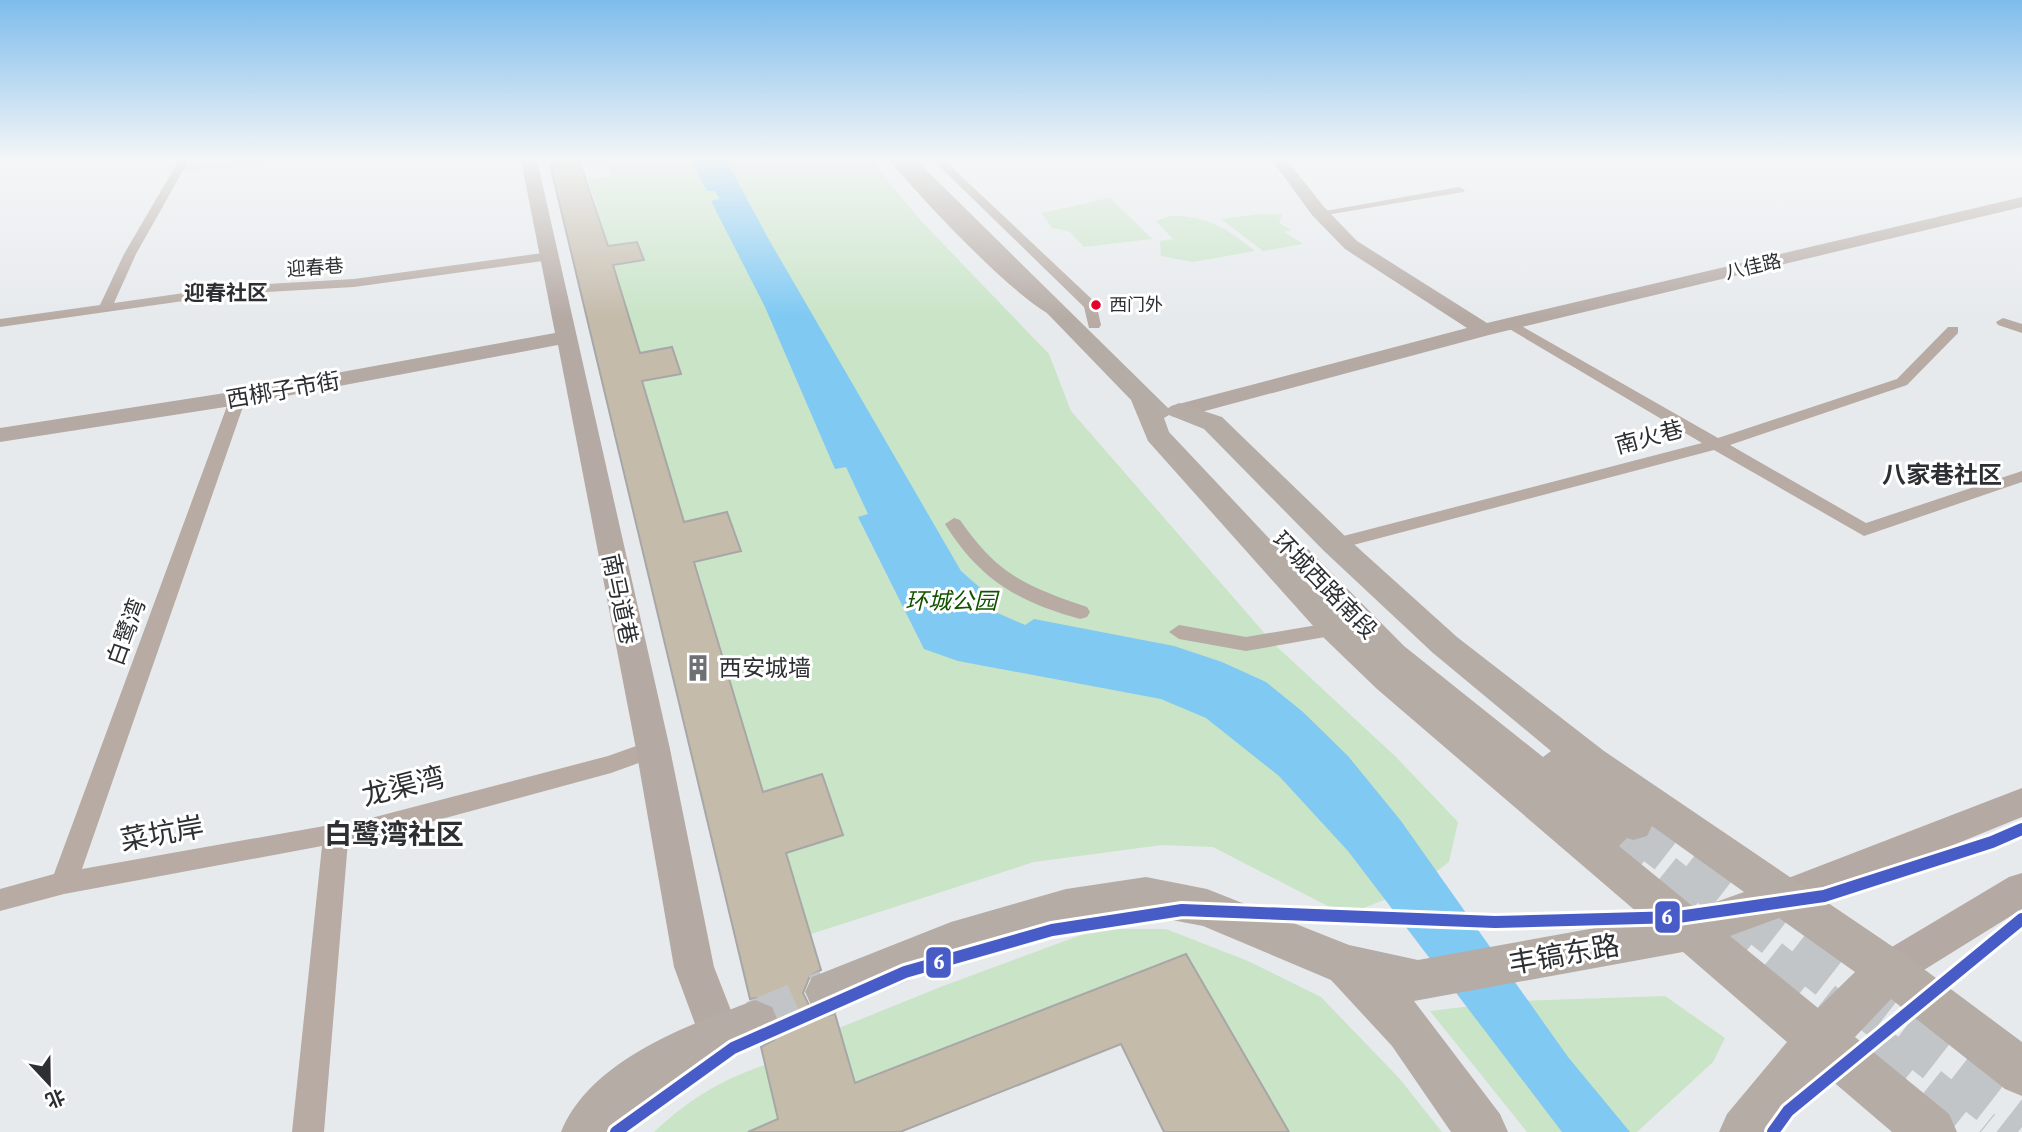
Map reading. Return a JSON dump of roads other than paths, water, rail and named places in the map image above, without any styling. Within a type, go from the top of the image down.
[{"type":"main road","name":"环城西路南段","points":[[959,213],[1392,654],[1621,828],[1414,645],[979,213]]},
{"type":"main road","points":[[1144,399],[1157,435],[1335,629],[1390,680],[1931,1132]]},
{"type":"main road","points":[[1179,411],[1213,423],[1335,544],[1444,645],[1590,761],[1889,970],[2022,1072]]},
{"type":"main road","points":[[828,992],[951,942],[1066,908],[1146,897],[1207,908],[1346,965],[1409,1030],[1482,1132]]},
{"type":"main road","name":"丰镐东路","points":[[1346,965],[1418,981],[1690,931],[1784,897]]},
{"type":"main road","points":[[1745,1132],[1819,1040],[1889,970]]},
{"type":"main road","points":[[587,1132],[608,1105],[650,1072],[738,1030]]},
{"type":"street","points":[[105,308],[130,254],[154,213]]},
{"type":"street","name":"南马道巷","points":[[541,213],[564,338],[653,749],[694,967],[738,1030]]},
{"type":"street","name":"环城西路南段","points":[[945,213],[1019,289],[1059,315]]},
{"type":"street","name":"环城西路南段","points":[[993,213],[1091,306],[1094,325]]},
{"type":"street","points":[[1320,213],[1351,245],[1483,330]]},
{"type":"street","name":"八佳路","points":[[1179,411],[1483,330],[1977,213]]},
{"type":"street","name":"迎春巷","points":[[0,323],[233,290],[354,284],[550,256]]},
{"type":"street","points":[[2003,322],[2022,329]]},
{"type":"street","points":[[1511,324],[1864,530],[2022,476]]},
{"type":"street","name":"南火巷","points":[[1335,544],[1716,444],[1902,382],[1954,330]]},
{"type":"street","name":"西梆子市街","points":[[0,435],[238,398],[564,338]]},
{"type":"street","name":"白鹭湾","points":[[64,883],[238,398]]},
{"type":"street","points":[[954,524],[988,572],[1032,595],[1080,612]]},
{"type":"street","points":[[1179,632],[1246,644],[1335,629]]},
{"type":"street","name":"龙渠湾","points":[[336,833],[375,827],[611,764],[653,749]]},
{"type":"street","name":"丰镐东路","points":[[1784,897],[2022,802]]},
{"type":"street","points":[[308,1132],[336,833]]},
{"type":"street","name":"菜坑岸","points":[[0,900],[64,883],[336,833]]},
{"type":"street","points":[[2022,889],[1889,970],[2022,1043]]},
{"type":"street","points":[[1819,1040],[1895,1132]]},
{"type":"water","points":[[717,213],[754,213],[961,571],[993,599],[984,607],[1025,625],[1034,619],[1174,646],[1222,662],[1266,682],[1303,712],[1348,756],[1401,821],[1568,1057],[1630,1132],[1562,1132],[1348,851],[1279,776],[1206,718],[1161,699],[958,661],[924,649],[858,517],[868,514],[846,467],[835,469],[765,307]]},
{"type":"tunnel","points":[[1633,824],[2022,1127]]},
{"type":"tunnel","points":[[1609,833],[1981,1132]]},
{"type":"tunnel","points":[[755,1023],[828,992]]},
{"type":"place","name":"西门外","points":[[1096,305]]},
{"type":"place","name":"西安城墙","points":[[698,668]]},
{"type":"district","name":"迎春社区","points":[[226,293]]},
{"type":"district","name":"八家巷社区","points":[[1942,475]]},
{"type":"district","name":"白鹭湾社区","points":[[394,834]]},
{"type":"park label","name":"环城公园","points":[[951,601]]}]
